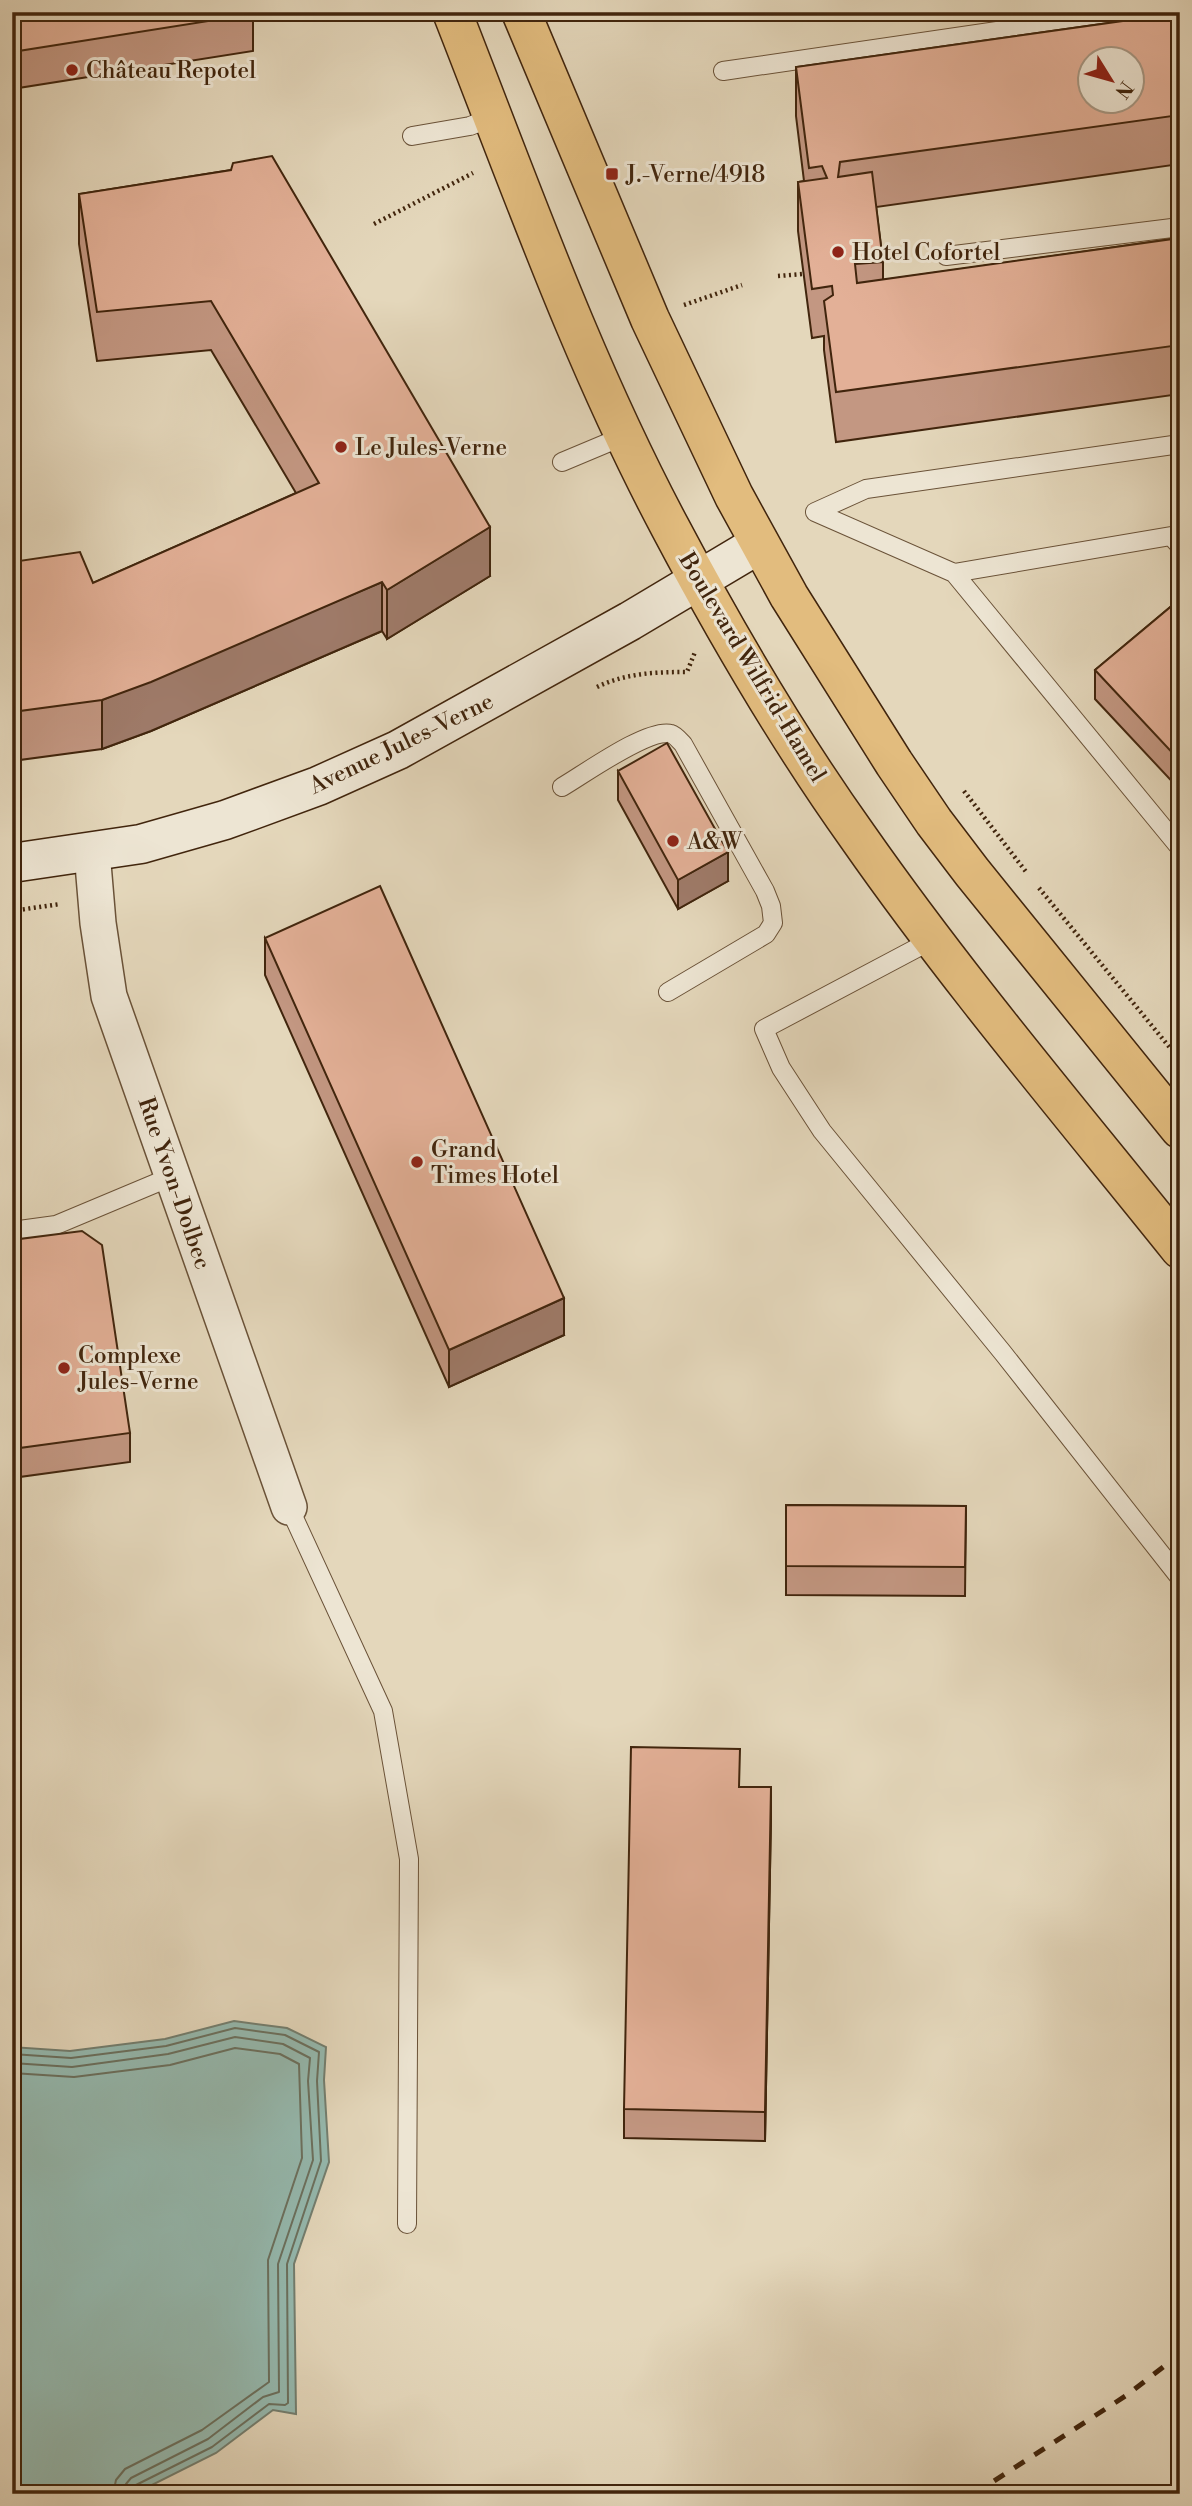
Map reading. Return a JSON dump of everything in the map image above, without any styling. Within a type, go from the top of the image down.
[{"type":"main road","name":"Boulevard Wilfrid-Hamel","points":[[452,12],[581,342],[624,436],[699,580],[771,704],[856,835],[932,940],[1180,1249]]},
{"type":"main road","points":[[524,18],[650,319],[705,438],[759,544],[857,705],[934,822],[971,872],[1180,1129]]},
{"type":"street","name":"Avenue Jules-Verne","points":[[12,863],[141,844],[212,824],[359,769],[511,688],[759,544]]},
{"type":"street","name":"Rue Yvon-Dolbec","points":[[92,852],[98,923],[109,996],[289,1507]]},
{"type":"lane","points":[[723,71],[1126,12]]},
{"type":"lane","points":[[412,136],[470,126],[493,117]]},
{"type":"lane","points":[[946,256],[1180,228]]},
{"type":"lane","points":[[562,463],[624,436]]},
{"type":"lane","points":[[1180,444],[866,489],[815,512],[954,573],[1180,848]]},
{"type":"lane","points":[[954,573],[1171,536],[1180,546]]},
{"type":"lane","points":[[562,787],[640,740],[657,733],[672,734],[683,744],[765,891],[771,906],[773,923],[766,934],[668,992]]},
{"type":"lane","points":[[932,940],[764,1029],[781,1068],[822,1131],[1003,1353],[1180,1577]]},
{"type":"lane","points":[[12,1231],[56,1225],[173,1176]]},
{"type":"lane","points":[[289,1507],[383,1711],[410,1859],[407,2224]]},
{"type":"path","points":[[374,224],[508,155]]},
{"type":"path","points":[[778,276],[803,274]]},
{"type":"path","points":[[681,306],[742,285]]},
{"type":"path","points":[[588,692],[624,677],[653,672],[687,672],[692,660]]},
{"type":"path","points":[[960,786],[1026,873],[1180,1060]]},
{"type":"path","points":[[12,911],[53,906]]},
{"type":"water","points":[[234,2021],[287,2028],[326,2047],[324,2080],[329,2162],[294,2264],[296,2414],[273,2410],[216,2453],[134,2494],[12,2494],[12,2047],[70,2051],[165,2039]]},
{"type":"building","points":[[12,12],[253,12],[253,14],[12,52]]},
{"type":"building","points":[[1180,13],[1180,115],[840,162],[838,177],[872,172],[883,262],[855,264],[857,283],[1180,238],[1180,345],[836,392],[824,301],[833,295],[832,286],[812,289],[798,182],[827,178],[822,166],[809,168],[796,67]]},
{"type":"building","name":"Le Jules-Verne","points":[[272,156],[490,527],[387,590],[382,582],[151,682],[102,700],[12,712],[12,562],[80,552],[93,583],[319,483],[211,301],[97,312],[79,194],[231,170],[233,163]]},
{"type":"building","points":[[1180,599],[1180,761],[1095,670]]},
{"type":"building","name":"A&W","points":[[667,743],[728,852],[678,880],[618,771]]},
{"type":"building","name":"Grand Times Hotel","points":[[380,886],[564,1298],[449,1350],[265,938]]},
{"type":"building","name":"Complexe Jules-Verne","points":[[82,1231],[102,1245],[130,1433],[12,1449],[12,1240]]},
{"type":"building","points":[[786,1505],[966,1506],[965,1567],[786,1566]]},
{"type":"building","points":[[631,1747],[740,1749],[739,1787],[771,1787],[765,2112],[624,2109]]},
{"type":"railway","points":[[974,2494],[1127,2395],[1180,2354]]},
{"type":"place","name":"Château Repotel","points":[[72,70]]},
{"type":"place","name":"J.-Verne/4918","points":[[612,174]]},
{"type":"place","name":"Hotel Cofortel","points":[[838,252]]},
{"type":"place","name":"Le Jules-Verne","points":[[341,447]]},
{"type":"place","name":"A&W","points":[[673,841]]},
{"type":"place","name":"Grand Times Hotel","points":[[417,1162]]},
{"type":"place","name":"Complexe Jules-Verne","points":[[64,1368]]}]
